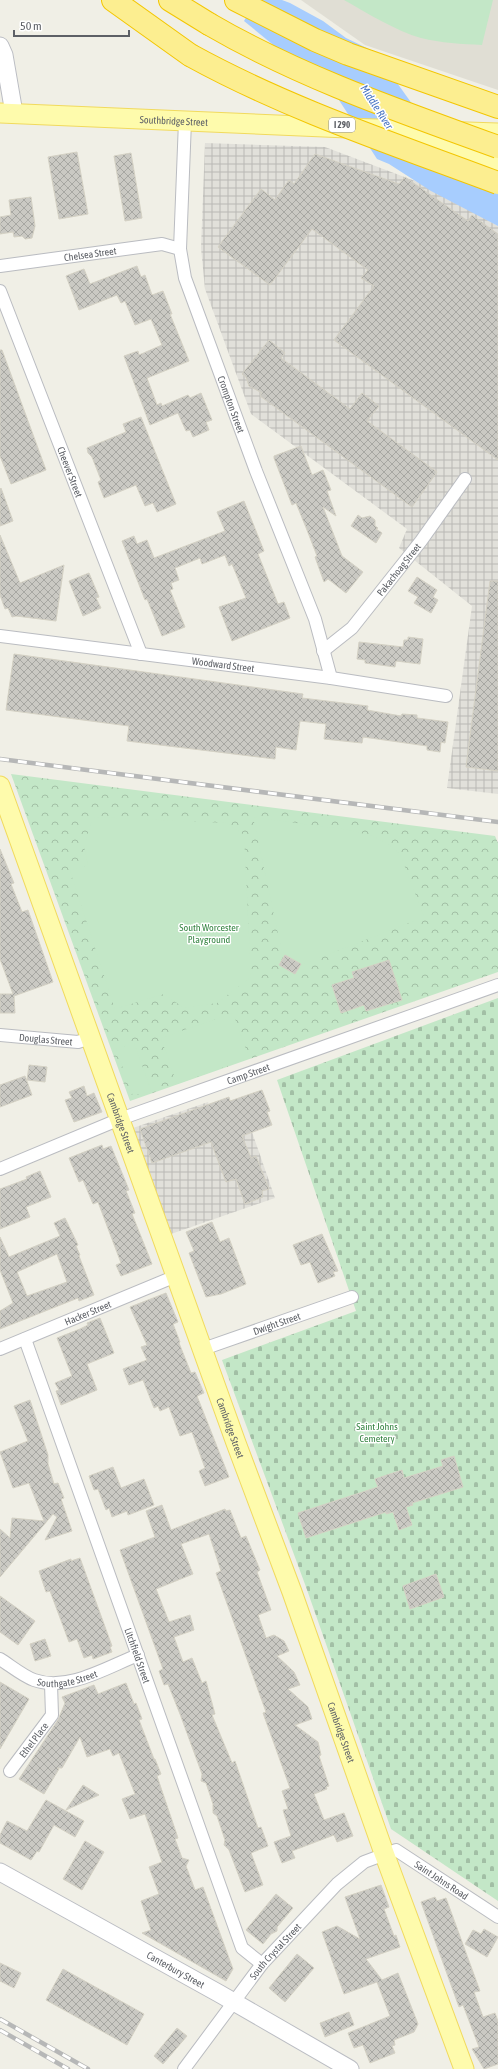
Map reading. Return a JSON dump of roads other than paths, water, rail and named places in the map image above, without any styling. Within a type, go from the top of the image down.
[{"type":"highway","name":"I 290","points":[[113,0],[190,55],[251,86],[316,115],[498,183]]},
{"type":"highway","points":[[170,0],[246,46],[319,79],[498,147]]},
{"type":"highway","points":[[236,0],[315,40],[412,78],[498,107]]},
{"type":"main road","name":"Southbridge Street","points":[[7,113],[498,133]]},
{"type":"main road","name":"Southbridge Street","points":[[347,128],[409,137],[454,149],[498,165]]},
{"type":"main road","name":"Cambridge Street","points":[[0,786],[5,813],[120,1119],[292,1592],[384,1854],[464,2069]]},
{"type":"street","points":[[0,46],[4,55],[7,113]]},
{"type":"street","name":"Crompton Street","points":[[185,121],[180,249],[185,278],[256,471],[315,619],[331,678]]},
{"type":"street","name":"Chelsea Street","points":[[0,266],[162,244],[180,249]]},
{"type":"street","name":"Cheever Street","points":[[0,291],[141,654]]},
{"type":"street","name":"Pakachoag Street","points":[[323,651],[352,628],[422,541],[465,479]]},
{"type":"street","name":"Woodward Street","points":[[0,636],[331,678],[446,696]]},
{"type":"street","name":"Camp Street","points":[[0,1169],[120,1119],[498,985]]},
{"type":"street","name":"Douglas Street","points":[[0,1035],[78,1042],[90,1038]]},
{"type":"street","name":"Hacker Street","points":[[0,1349],[176,1276]]},
{"type":"street","name":"Dwight Street","points":[[203,1350],[352,1297]]},
{"type":"street","name":"Litchfield Street","points":[[25,1339],[242,1948],[262,1964]]},
{"type":"street","name":"Southgate Street","points":[[0,1659],[33,1680],[51,1684],[76,1680],[138,1655]]},
{"type":"street","name":"Ethel Place","points":[[10,1771],[52,1715],[51,1684]]},
{"type":"street","name":"Saint Johns Road","points":[[384,1854],[396,1850],[498,1916]]},
{"type":"street","name":"South Crystal Street","points":[[184,2069],[262,1964],[337,1884],[364,1862],[384,1854]]},
{"type":"street","name":"Canterbury Street","points":[[0,1872],[350,2069]]},
{"type":"water","name":"Middle River","points":[[256,0],[282,0],[290,3],[323,21],[346,38],[375,52],[460,171],[498,192],[498,226],[431,191],[389,164],[377,159],[337,97],[244,21]]},
{"type":"railway","points":[[0,759],[498,822]]},
{"type":"railway","points":[[0,2019],[88,2069]]},
{"type":"railway","points":[[0,2030],[68,2069]]},
{"type":"park label","name":"South Worcester Playground","points":[[209,932]]},
{"type":"park label","name":"Saint Johns Cemetery","points":[[377,1432]]}]
